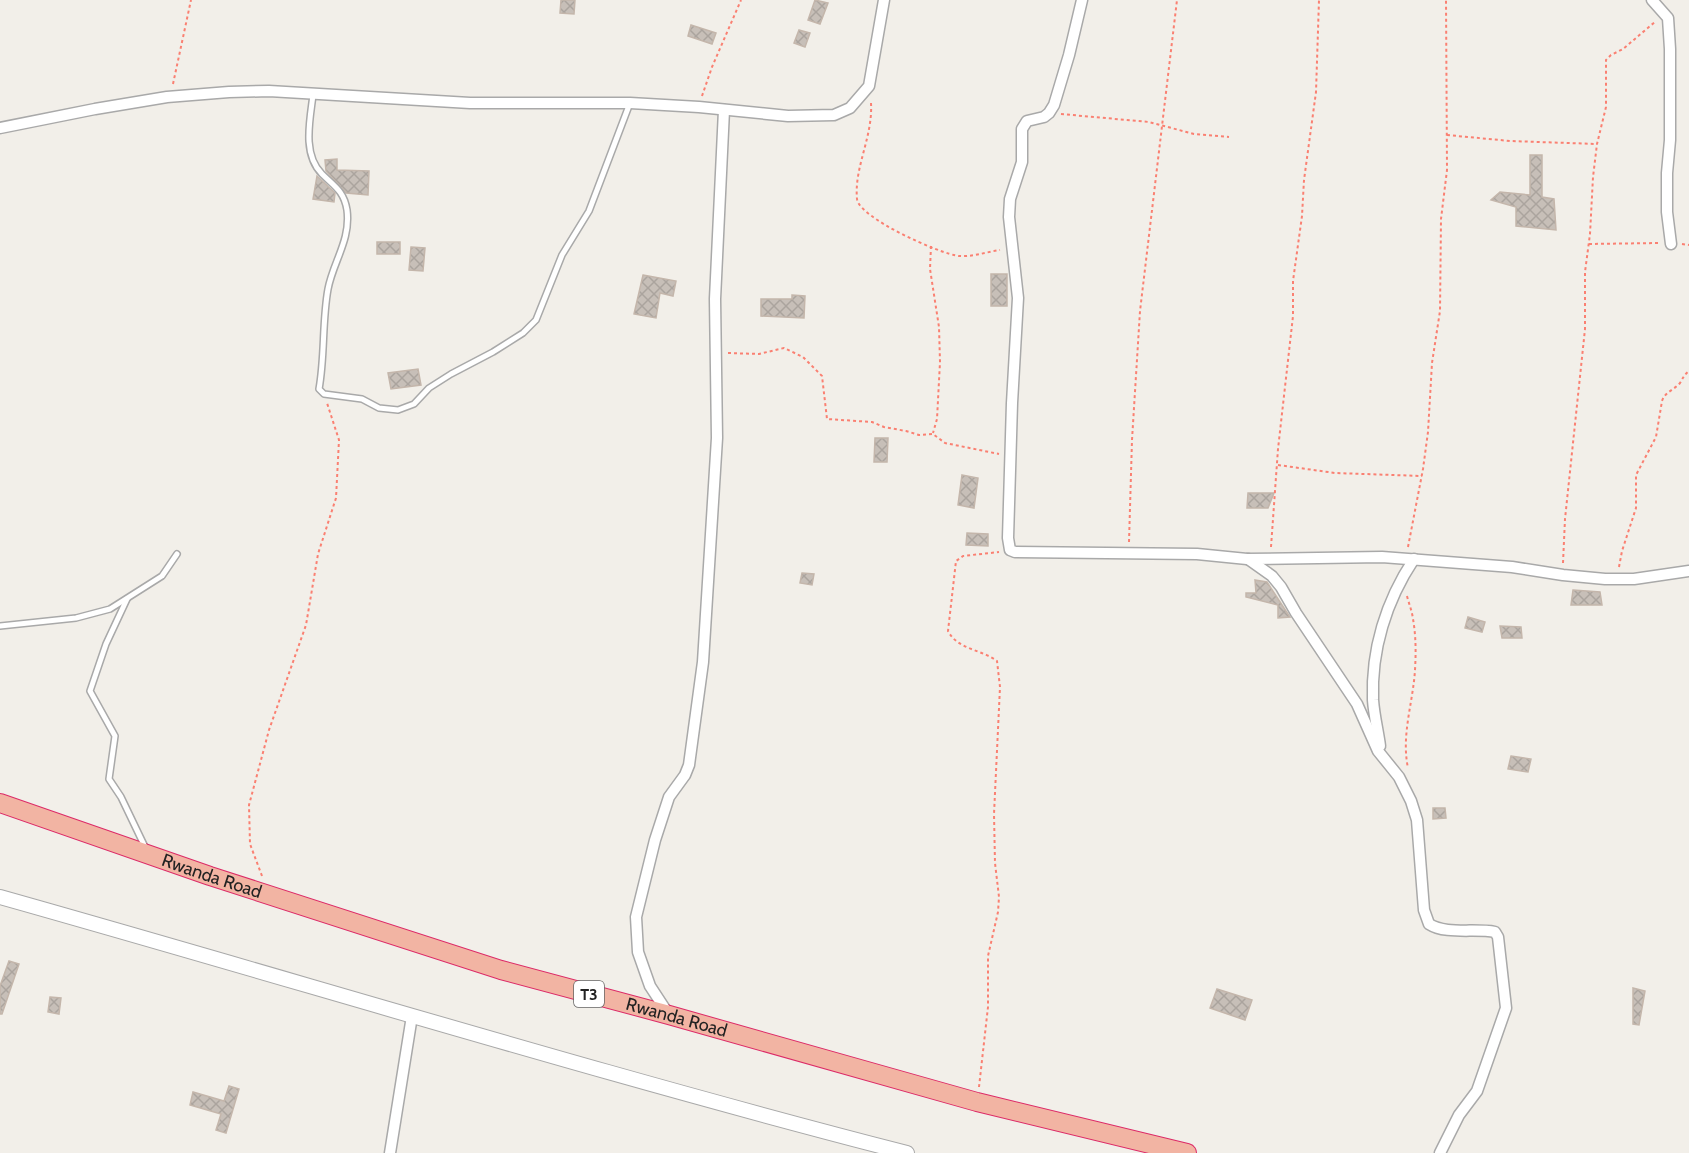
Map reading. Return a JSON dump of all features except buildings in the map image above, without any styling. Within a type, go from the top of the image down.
[{"type":"highway","name":"Rwanda Road","points":[[0,803],[269,895],[501,970],[977,1102],[1188,1153]]},
{"type":"street","points":[[0,128],[167,97],[229,92],[269,92],[470,103],[630,103],[788,116],[834,115],[850,108],[869,86],[884,0]]},
{"type":"street","points":[[1082,0],[1059,91],[1049,113],[1044,117],[1028,121],[1022,129],[1022,162],[1010,199],[1009,217],[1018,297],[1012,403],[1008,538],[1010,550],[1015,552],[1197,554],[1247,559],[1382,557],[1409,562],[1512,567],[1563,575],[1624,579],[1689,571]]},
{"type":"street","points":[[1652,0],[1668,18],[1670,141],[1666,172],[1671,244]]},
{"type":"street","points":[[669,1015],[650,986],[638,952],[636,917],[655,840],[669,797],[686,776],[696,715],[708,599],[717,438],[716,289],[724,110]]},
{"type":"street","points":[[1247,559],[1272,576],[1281,587],[1357,704],[1381,755],[1399,777],[1411,801],[1417,820],[1424,910],[1427,921],[1431,926],[1440,929],[1485,930],[1495,932],[1498,936],[1506,1008],[1477,1091],[1459,1115],[1440,1153]]},
{"type":"street","points":[[1381,755],[1373,702],[1376,651],[1388,607],[1409,562]]},
{"type":"street","points":[[0,897],[759,1115],[907,1153]]},
{"type":"street","points":[[390,1153],[412,1016]]},
{"type":"lane","points":[[313,95],[309,127],[312,158],[322,174],[332,181],[342,195],[347,207],[348,223],[343,249],[328,286],[319,389],[324,394],[362,399],[379,408],[398,410],[414,404],[429,388],[523,333],[536,320],[562,255],[589,211],[630,103]]},
{"type":"lane","points":[[0,626],[60,621],[110,609],[162,576],[177,554]]},
{"type":"lane","points":[[127,599],[106,644],[90,691],[115,736],[110,779],[149,854]]},
{"type":"path","points":[[167,97],[175,80],[191,0]]},
{"type":"path","points":[[699,107],[712,67],[741,0]]},
{"type":"path","points":[[1128,553],[1140,311],[1177,0]]},
{"type":"path","points":[[1270,559],[1277,465],[1293,316],[1293,281],[1316,92],[1319,0]]},
{"type":"path","points":[[1409,771],[1405,754],[1406,736],[1415,673],[1416,645],[1406,579],[1428,432],[1432,363],[1440,311],[1441,219],[1447,170],[1446,0]]},
{"type":"path","points":[[1563,575],[1565,519],[1585,329],[1585,272],[1597,144],[1606,107],[1606,60],[1643,34],[1664,12]]},
{"type":"path","points":[[869,86],[871,109],[868,140],[859,171],[857,202],[864,211],[890,228],[957,256],[971,256],[1013,247]]},
{"type":"path","points":[[1049,113],[1141,121],[1194,134],[1229,137]]},
{"type":"path","points":[[1447,135],[1510,141],[1597,144]]},
{"type":"path","points":[[1589,244],[1619,242],[1689,245]]},
{"type":"path","points":[[931,246],[930,269],[939,327],[940,362],[937,419],[933,434]]},
{"type":"path","points":[[715,352],[759,354],[784,348],[803,357],[822,376],[827,419],[872,422],[884,428],[906,430],[919,435],[933,434],[945,443],[992,453],[1011,454]]},
{"type":"path","points":[[1624,579],[1620,572],[1619,560],[1636,508],[1636,475],[1656,437],[1664,396],[1680,383],[1689,371]]},
{"type":"path","points":[[269,895],[250,844],[249,805],[269,730],[306,625],[318,554],[336,498],[339,440],[324,394]]},
{"type":"path","points":[[1277,465],[1335,473],[1422,477]]},
{"type":"path","points":[[977,1102],[988,1007],[988,956],[999,897],[995,863],[994,814],[1000,687],[997,661],[988,654],[958,645],[948,631],[948,625],[958,558],[1010,550]]}]
